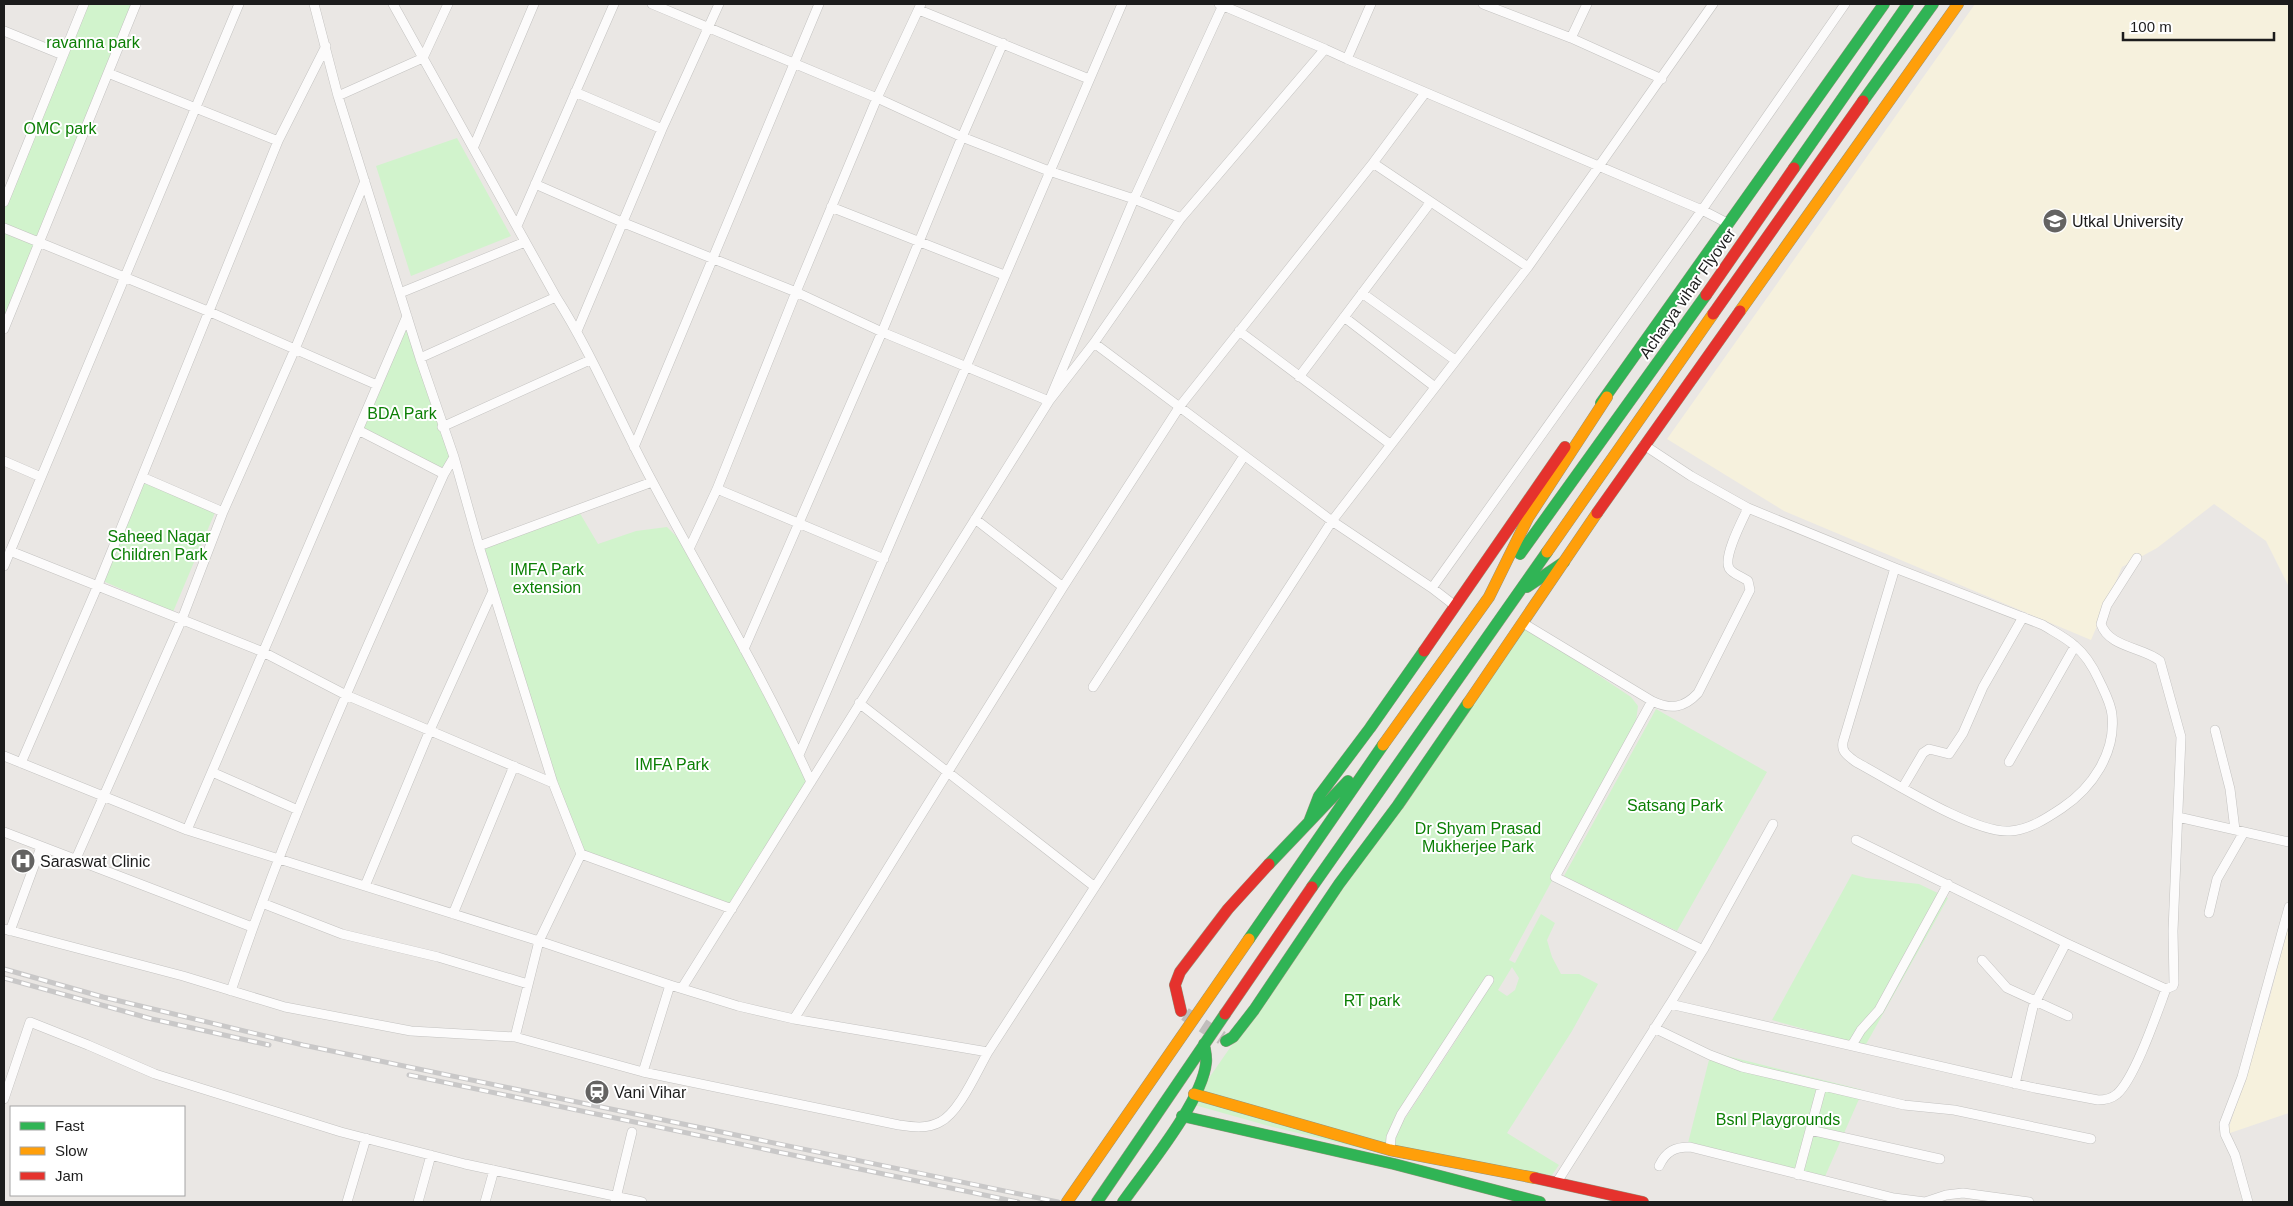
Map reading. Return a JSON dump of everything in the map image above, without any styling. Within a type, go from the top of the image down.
[{"type":"main road","points":[[1067,1202],[1384,744],[1489,597],[1528,518],[1607,396],[1884,4]]},
{"type":"main road","name":"Acharya vihar Flyover","points":[[1489,597],[1663,357],[1908,4]]},
{"type":"main road","name":"Acharya vihar Flyover","points":[[1097,1202],[1383,783],[1519,592],[1775,224],[1933,4]]},
{"type":"main road","points":[[1226,1041],[1233,1037],[1254,1010],[1339,884],[1398,805],[1644,445],[1958,4]]},
{"type":"main road","points":[[1309,822],[1319,796],[1370,728],[1548,470],[1607,396]]},
{"type":"main road","points":[[1519,592],[1564,562]]},
{"type":"main road","points":[[1181,1011],[1175,986],[1180,972],[1228,909],[1384,744]]},
{"type":"main road","points":[[1123,1202],[1182,1116],[1194,1094],[1206,1064],[1204,1044]]},
{"type":"main road","points":[[1194,1094],[1390,1150],[1557,1182],[1584,1190],[1643,1202]]},
{"type":"main road","points":[[1182,1116],[1394,1164],[1540,1202]]},
{"type":"main road","points":[[1584,1190],[1591,1202]]},
{"type":"street","points":[[4,202],[84,4]]},
{"type":"street","points":[[4,329],[136,4]]},
{"type":"street","points":[[4,566],[239,4]]},
{"type":"street","points":[[314,4],[338,96],[442,427],[454,457],[479,546],[553,783],[581,854],[539,941],[514,1037]]},
{"type":"street","points":[[393,4],[461,128],[474,146],[525,242],[577,331],[652,482],[744,649],[811,782]]},
{"type":"street","points":[[338,96],[423,58],[448,4]]},
{"type":"street","points":[[474,146],[534,4]]},
{"type":"street","points":[[517,226],[614,4]]},
{"type":"street","points":[[652,4],[877,98],[962,137],[1049,171],[1134,199],[1181,218]]},
{"type":"street","points":[[577,331],[662,129],[719,4]]},
{"type":"street","points":[[634,447],[819,4]]},
{"type":"street","points":[[799,755],[1122,4]]},
{"type":"street","points":[[1050,402],[1134,199],[1221,4],[1425,93],[1702,210],[1729,224]]},
{"type":"street","points":[[1346,59],[1371,4]]},
{"type":"street","points":[[1485,4],[1571,38],[1662,79]]},
{"type":"street","points":[[1571,38],[1587,4]]},
{"type":"street","points":[[41,847],[7,930],[106,955],[285,1007],[411,1031],[514,1037],[643,1072],[920,1128],[941,1122],[951,1114],[988,1052],[1094,887],[1332,521],[1528,267],[1713,4]]},
{"type":"street","points":[[1432,588],[1702,210],[1845,4]]},
{"type":"street","points":[[689,549],[716,489],[877,98],[920,7],[1089,79]]},
{"type":"street","points":[[4,31],[63,55]]},
{"type":"street","points":[[744,649],[882,332],[962,137],[1003,43]]},
{"type":"street","points":[[20,763],[98,585],[278,141],[326,46]]},
{"type":"street","points":[[682,988],[1050,402],[1094,343],[1181,218],[1325,49]]},
{"type":"street","points":[[108,73],[278,141]]},
{"type":"street","points":[[575,92],[662,129]]},
{"type":"street","points":[[794,1019],[1063,587],[1180,406],[1373,163],[1425,93]]},
{"type":"street","points":[[1373,163],[1528,267]]},
{"type":"street","points":[[76,861],[182,620],[223,512],[295,349],[365,181]]},
{"type":"street","points":[[535,184],[624,223],[796,292],[882,332],[1050,402]]},
{"type":"street","points":[[1299,377],[1430,203]]},
{"type":"street","points":[[831,207],[1004,275]]},
{"type":"street","points":[[4,228],[210,312],[377,385]]},
{"type":"street","points":[[400,293],[525,242]]},
{"type":"street","points":[[1362,293],[1455,360]]},
{"type":"street","points":[[420,358],[556,297]]},
{"type":"street","points":[[187,830],[407,316]]},
{"type":"street","points":[[1344,317],[1435,387]]},
{"type":"street","points":[[1240,331],[1390,444]]},
{"type":"street","points":[[1094,343],[1332,521],[1432,588],[1454,605]]},
{"type":"street","points":[[442,427],[590,360]]},
{"type":"street","points":[[358,430],[444,474]]},
{"type":"street","points":[[1644,445],[1691,476],[1748,508],[1895,568],[2043,625],[2075,646],[2092,667],[2105,692],[2112,714],[2112,735],[2100,768],[2071,802],[2024,829],[2011,831],[1996,830],[1972,823],[1856,762],[1846,754],[1842,747],[1895,568]]},
{"type":"street","points":[[1092,687],[1244,456]]},
{"type":"street","points":[[232,991],[252,927],[346,694],[444,474],[454,457]]},
{"type":"street","points":[[4,461],[41,477]]},
{"type":"street","points":[[142,477],[223,512]]},
{"type":"street","points":[[479,546],[652,482]]},
{"type":"street","points":[[716,489],[884,559]]},
{"type":"street","points":[[1523,623],[1652,701],[1670,708],[1680,707],[1691,701],[1698,693],[1750,590],[1748,581],[1729,569],[1728,563],[1728,553],[1748,508]]},
{"type":"street","points":[[975,519],[1063,587]]},
{"type":"street","points":[[10,551],[263,652],[346,694],[553,783]]},
{"type":"street","points":[[1670,1004],[2015,1084],[2098,1100],[2109,1099],[2116,1095],[2132,1071],[2166,989],[2170,988],[2174,983],[2173,932],[2181,737],[2160,661],[2113,639],[2106,634],[2101,624],[2106,604],[2137,558]]},
{"type":"street","points":[[365,886],[430,730],[493,591]]},
{"type":"street","points":[[1903,787],[1923,753],[1928,748],[1949,754],[1963,733],[1983,687],[2023,617]]},
{"type":"street","points":[[2009,762],[2075,646]]},
{"type":"street","points":[[1652,701],[1555,877],[1703,950]]},
{"type":"street","points":[[860,703],[1094,887]]},
{"type":"street","points":[[2209,913],[2217,879],[2239,831],[2216,730]]},
{"type":"street","points":[[4,756],[187,830],[738,1006],[794,1019],[988,1052]]},
{"type":"street","points":[[453,914],[514,766]]},
{"type":"street","points":[[212,772],[298,810]]},
{"type":"street","points":[[2178,817],[2289,842]]},
{"type":"street","points":[[1557,1182],[1703,950],[1774,824]]},
{"type":"street","points":[[4,832],[252,927]]},
{"type":"street","points":[[1856,840],[2066,943],[2166,989]]},
{"type":"street","points":[[581,854],[732,908]]},
{"type":"street","points":[[1852,1045],[1861,1030],[1879,1010],[1948,884]]},
{"type":"street","points":[[262,903],[342,934],[438,957],[528,984]]},
{"type":"street","points":[[2248,1202],[2235,1155],[2225,1134],[2224,1124],[2242,1077],[2289,907]]},
{"type":"street","points":[[2015,1084],[2035,1002],[2066,943]]},
{"type":"street","points":[[1982,960],[2007,988],[2068,1016]]},
{"type":"street","points":[[1390,1150],[1391,1137],[1401,1115],[1489,980]]},
{"type":"street","points":[[643,1072],[670,985]]},
{"type":"street","points":[[4,1099],[30,1022],[155,1074],[366,1138],[616,1200],[642,1202]]},
{"type":"street","points":[[1654,1028],[1724,1062],[1904,1105],[1954,1110],[2091,1139]]},
{"type":"street","points":[[1798,1175],[1822,1086]]},
{"type":"street","points":[[1810,1130],[1940,1159]]},
{"type":"street","points":[[616,1200],[632,1132]]},
{"type":"street","points":[[347,1202],[366,1138]]},
{"type":"street","points":[[1659,1166],[1663,1157],[1670,1151],[1690,1147],[1875,1194],[1918,1202],[1931,1201],[1954,1193],[1993,1200],[2029,1202]]},
{"type":"street","points":[[418,1202],[431,1155]]},
{"type":"street","points":[[485,1202],[494,1170]]},
{"type":"shaded area","name":"Utkal University","points":[[1975,4],[2289,4],[2289,587],[2266,541],[2214,504],[2157,548],[2122,567],[2091,640],[1784,511],[1667,439]]},
{"type":"shaded area","points":[[2289,923],[2289,1113],[2227,1134],[2269,1001]]},
{"type":"green space","name":"ravanna park","points":[[80,4],[136,4],[4,329],[4,197]]},
{"type":"green space","points":[[457,138],[511,236],[411,276],[376,166]]},
{"type":"green space","name":"BDA Park","points":[[407,316],[454,457],[444,474],[358,430]]},
{"type":"green space","name":"Saheed Nagar Children Park","points":[[145,479],[216,510],[173,612],[103,581]]},
{"type":"green space","name":"IMFA Park","points":[[578,510],[598,544],[636,531],[667,527],[689,549],[811,782],[732,909],[581,854],[479,546]]},
{"type":"green space","points":[[1523,625],[1631,697],[1638,706],[1636,721],[1631,735],[1509,960],[1515,963],[1541,914],[1555,923],[1547,940],[1552,957],[1561,974],[1579,974],[1598,984],[1572,1031],[1507,1133],[1559,1165],[1552,1175],[1385,1154],[1269,1126],[1191,1104]],"holes":[[[1512,967],[1519,978],[1515,990],[1507,996],[1498,990]],[[1470,1019],[1391,1140],[1401,1115]]]},
{"type":"green space","name":"Satsang Park","points":[[1656,709],[1767,772],[1677,931],[1564,876]]},
{"type":"green space","points":[[1852,874],[1866,878],[1919,884],[1948,898],[1865,1046],[1772,1020]]},
{"type":"green space","name":"Bsnl Playgrounds","points":[[1711,1052],[1863,1090],[1823,1181],[1687,1147]]},
{"type":"tunnel","points":[[1185,1014],[1222,1038]]},
{"type":"railway","points":[[4,969],[103,997],[303,1045],[1058,1202]]},
{"type":"railway","points":[[4,978],[152,1019],[269,1045]]},
{"type":"railway","points":[[409,1075],[1018,1202]]},
{"type":"traffic: fast","points":[[1601,403],[1884,4]]},
{"type":"traffic: fast","points":[[1794,168],[1908,4]]},
{"type":"traffic: fast","points":[[1863,101],[1933,4]]},
{"type":"traffic: fast","points":[[1520,554],[1706,295]]},
{"type":"traffic: fast","points":[[1312,887],[1547,552]]},
{"type":"traffic: fast","points":[[1527,587],[1564,562]]},
{"type":"traffic: fast","points":[[1269,864],[1309,822],[1319,796],[1424,651]]},
{"type":"traffic: fast","points":[[1226,1041],[1233,1037],[1254,1010],[1339,884],[1398,805],[1468,703]]},
{"type":"traffic: fast","points":[[1249,939],[1383,745]]},
{"type":"traffic: fast","points":[[1309,822],[1348,781]]},
{"type":"traffic: fast","points":[[1097,1202],[1225,1014]]},
{"type":"traffic: fast","points":[[1123,1202],[1172,1135],[1195,1097],[1206,1063],[1204,1044]]},
{"type":"traffic: fast","points":[[1182,1116],[1394,1164],[1540,1202]]},
{"type":"traffic: slow","points":[[1740,311],[1958,4]]},
{"type":"traffic: slow","points":[[1547,552],[1713,314]]},
{"type":"traffic: slow","points":[[1383,745],[1489,597],[1528,518],[1607,397]]},
{"type":"traffic: slow","points":[[1468,703],[1597,513]]},
{"type":"traffic: slow","points":[[1067,1202],[1249,939]]},
{"type":"traffic: slow","points":[[1194,1094],[1390,1150],[1535,1178]]},
{"type":"traffic: jam","points":[[1713,314],[1863,101]]},
{"type":"traffic: jam","points":[[1706,295],[1794,168]]},
{"type":"traffic: jam","points":[[1597,513],[1740,311]]},
{"type":"traffic: jam","points":[[1424,651],[1565,447]]},
{"type":"traffic: jam","points":[[1181,1011],[1175,985],[1180,972],[1228,909],[1269,864]]},
{"type":"traffic: jam","points":[[1225,1014],[1312,887]]},
{"type":"traffic: jam","points":[[1535,1178],[1643,1202]]},
{"type":"place","name":"Utkal University","points":[[2055,221]]},
{"type":"place","name":"Saraswat Clinic","points":[[23,861]]},
{"type":"place","name":"Vani Vihar","points":[[597,1092]]},
{"type":"park label","name":"OMC park","points":[[60,128]]},
{"type":"park label","name":"IMFA Park extension","points":[[547,578]]},
{"type":"park label","name":"Dr Shyam Prasad Mukherjee Park","points":[[1478,837]]},
{"type":"park label","name":"RT park","points":[[1372,1000]]}]
